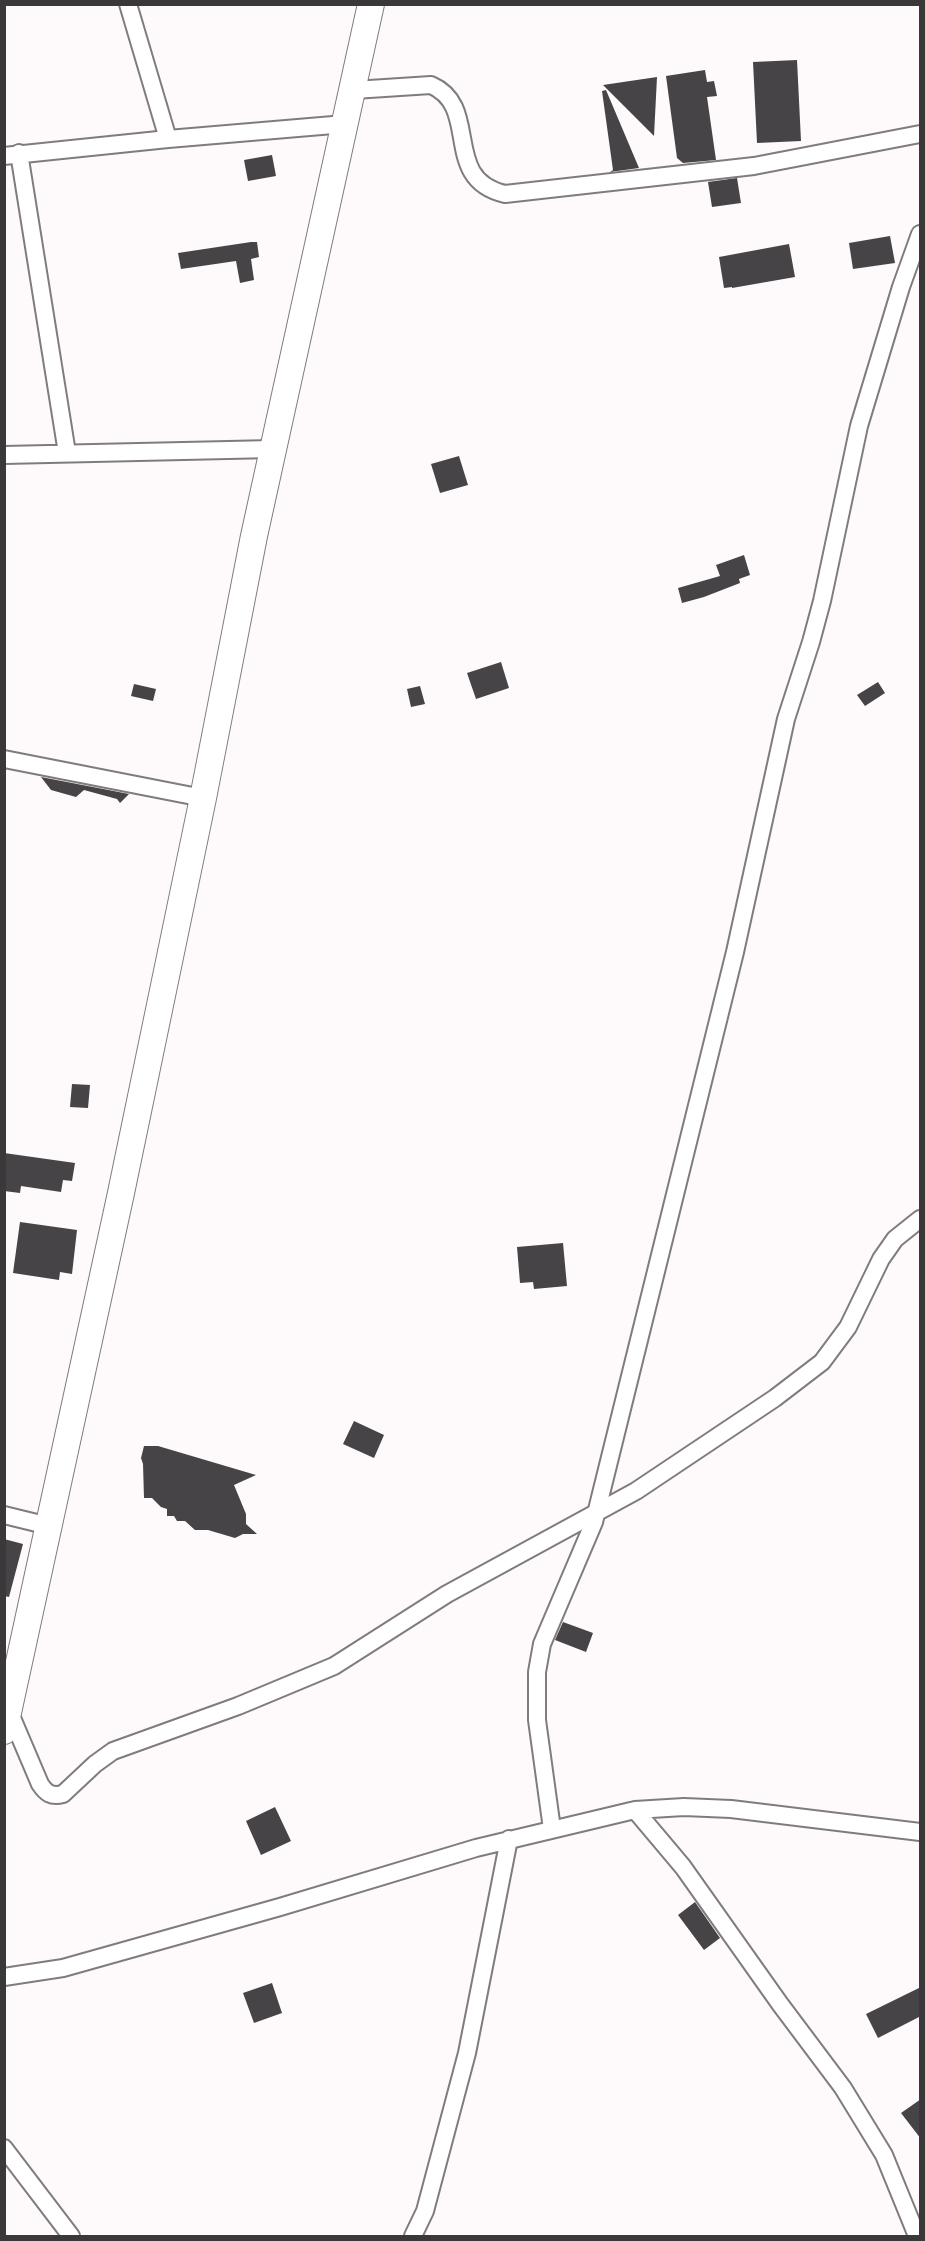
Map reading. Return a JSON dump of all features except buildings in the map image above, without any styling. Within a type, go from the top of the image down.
[{"type":"main road","points":[[7,1720],[203,798],[273,449],[354,90],[371,4]]},
{"type":"street","points":[[128,4],[168,139]]},
{"type":"street","points":[[354,90],[430,85],[440,89],[450,100],[456,112],[467,164],[474,176],[481,185],[491,191],[505,194],[754,166],[921,134]]},
{"type":"street","points":[[68,453],[12,155],[345,124]]},
{"type":"street","points":[[552,1828],[537,1720],[537,1672],[542,1644],[596,1513],[735,952],[782,739],[822,600],[859,426],[901,287],[921,234]]},
{"type":"street","points":[[4,455],[273,449]]},
{"type":"street","points":[[4,759],[203,798]]},
{"type":"street","points":[[7,1720],[40,1784],[50,1795],[63,1794],[95,1764],[113,1751],[238,1706],[329,1669],[380,1639],[447,1594],[636,1491],[775,1398],[822,1362],[848,1327],[881,1259],[895,1239],[921,1219]]},
{"type":"street","points":[[4,1515],[49,1526]]},
{"type":"street","points":[[4,1977],[74,1965],[509,1839],[635,1810],[684,1807],[731,1809],[921,1832]]},
{"type":"street","points":[[635,1810],[683,1867],[843,2088],[884,2155],[917,2236]]},
{"type":"street","points":[[413,2236],[425,2211],[467,2053],[509,1839]]},
{"type":"street","points":[[4,2148],[71,2236]]}]
